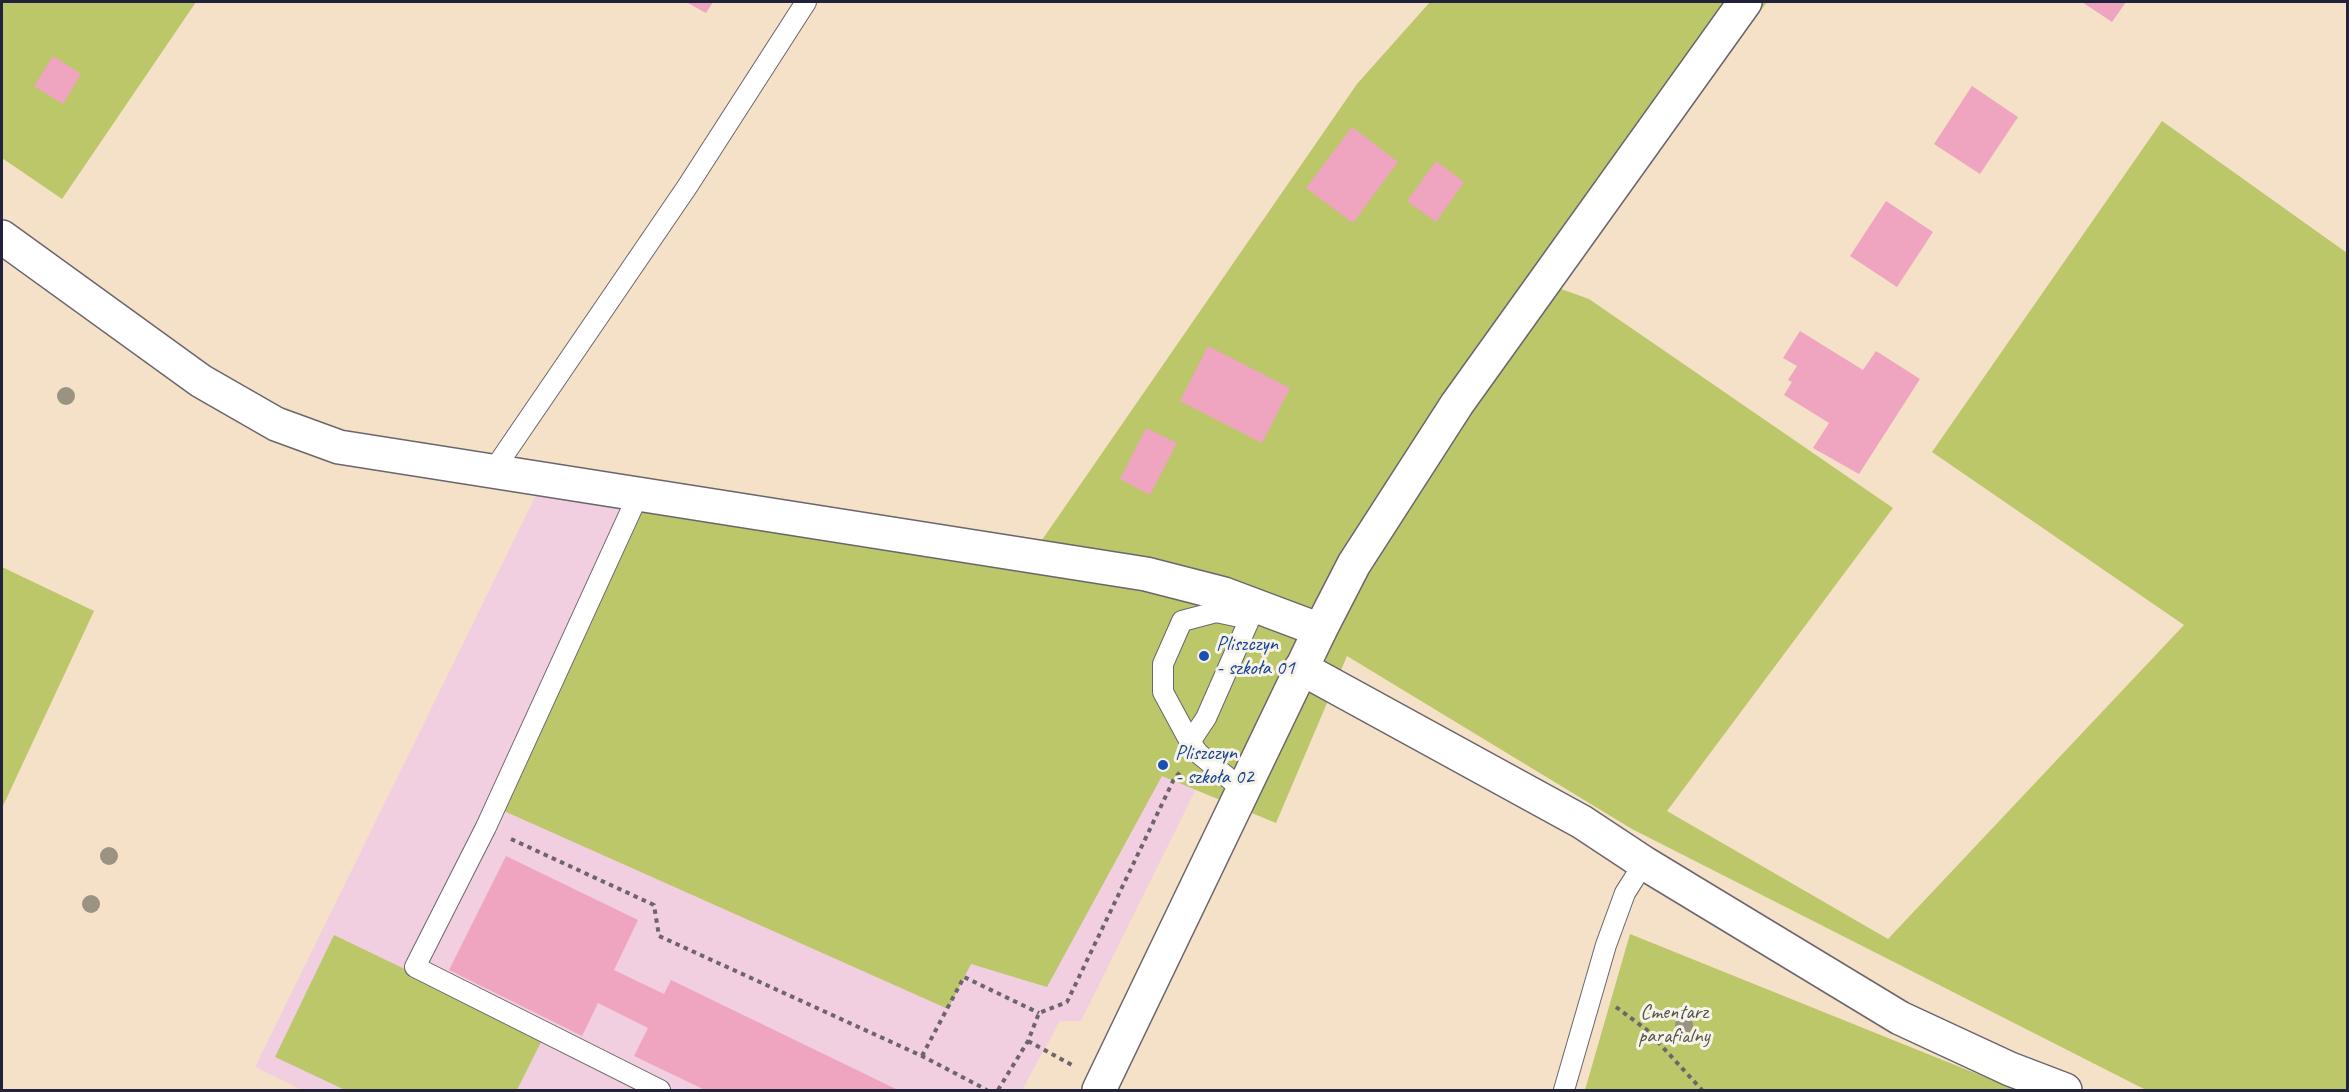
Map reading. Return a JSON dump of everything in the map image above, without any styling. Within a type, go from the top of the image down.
[{"type":"street","points":[[1101,1085],[1301,668],[1354,564],[1425,451],[1745,2]]},
{"type":"street","points":[[2,237],[201,381],[276,424],[339,447],[639,492],[1146,574],[1192,585],[1252,612],[1320,630]]},
{"type":"street","points":[[1301,668],[1582,822],[1644,863],[1900,1018],[2010,1069],[2065,1090]]},
{"type":"lane","points":[[493,471],[687,187],[806,2]]},
{"type":"lane","points":[[639,492],[486,827],[415,967],[660,1090]]},
{"type":"lane","points":[[1190,742],[1206,718],[1252,612],[1216,612],[1182,621],[1163,664],[1163,692],[1190,742],[1198,753],[1243,790]]},
{"type":"lane","points":[[1564,1090],[1606,945],[1625,893],[1644,863]]},
{"type":"path","points":[[486,827],[654,905],[659,936],[922,1056],[987,1090]]},
{"type":"path","points":[[922,1056],[964,977],[1039,1013]]},
{"type":"path","points":[[1591,998],[1610,1003],[1647,1030],[1702,1090]]},
{"type":"path","points":[[1028,1041],[1101,1085]]},
{"type":"shaded area","points":[[537,493],[653,510],[1196,789],[1081,1021],[1060,1021],[1022,1090],[302,1090],[255,1067]]},
{"type":"green space","points":[[2,2],[196,2],[62,199],[2,158]]},
{"type":"green space","points":[[1430,2],[1767,2],[1561,289],[1589,299],[1893,508],[1667,811],[1888,939],[2184,625],[1932,452],[2162,121],[2347,253],[2347,1090],[2146,1090],[1632,829],[1347,656],[1276,823],[1162,776],[1047,987],[971,964],[948,1009],[495,807],[644,480],[1042,540],[1357,84]]},
{"type":"green space","points":[[2,567],[94,611],[2,808]]},
{"type":"green space","name":"Cmentarz parafialny","points":[[1630,934],[2017,1090],[1585,1090]]},
{"type":"green space","points":[[334,935],[544,1036],[517,1090],[345,1090],[275,1057]]},
{"type":"building","points":[[686,2],[713,2],[706,13]]},
{"type":"building","points":[[2082,2],[2126,2],[2112,22]]},
{"type":"building","points":[[53,56],[81,74],[63,104],[34,86]]},
{"type":"building","points":[[1972,86],[2018,117],[1980,174],[1934,144]]},
{"type":"building","points":[[1352,127],[1398,162],[1353,223],[1306,188]]},
{"type":"building","points":[[1436,161],[1464,182],[1436,222],[1407,201]]},
{"type":"building","points":[[1886,201],[1933,232],[1897,287],[1850,256]]},
{"type":"building","points":[[1800,331],[1863,370],[1876,351],[1920,379],[1859,474],[1813,448],[1829,423],[1784,395],[1792,382],[1788,380],[1797,366],[1783,358]]},
{"type":"building","points":[[1208,346],[1290,388],[1262,443],[1180,401]]},
{"type":"building","points":[[1146,428],[1177,443],[1150,495],[1120,479]]},
{"type":"building","points":[[506,856],[638,920],[614,970],[664,994],[671,980],[898,1090],[705,1090],[634,1056],[648,1028],[598,1003],[582,1036],[449,970]]},
{"type":"place","name":"Pliszczyn - szkoła 01","points":[[1204,656]]},
{"type":"place","name":"Pliszczyn - szkoła 02","points":[[1163,765]]}]
